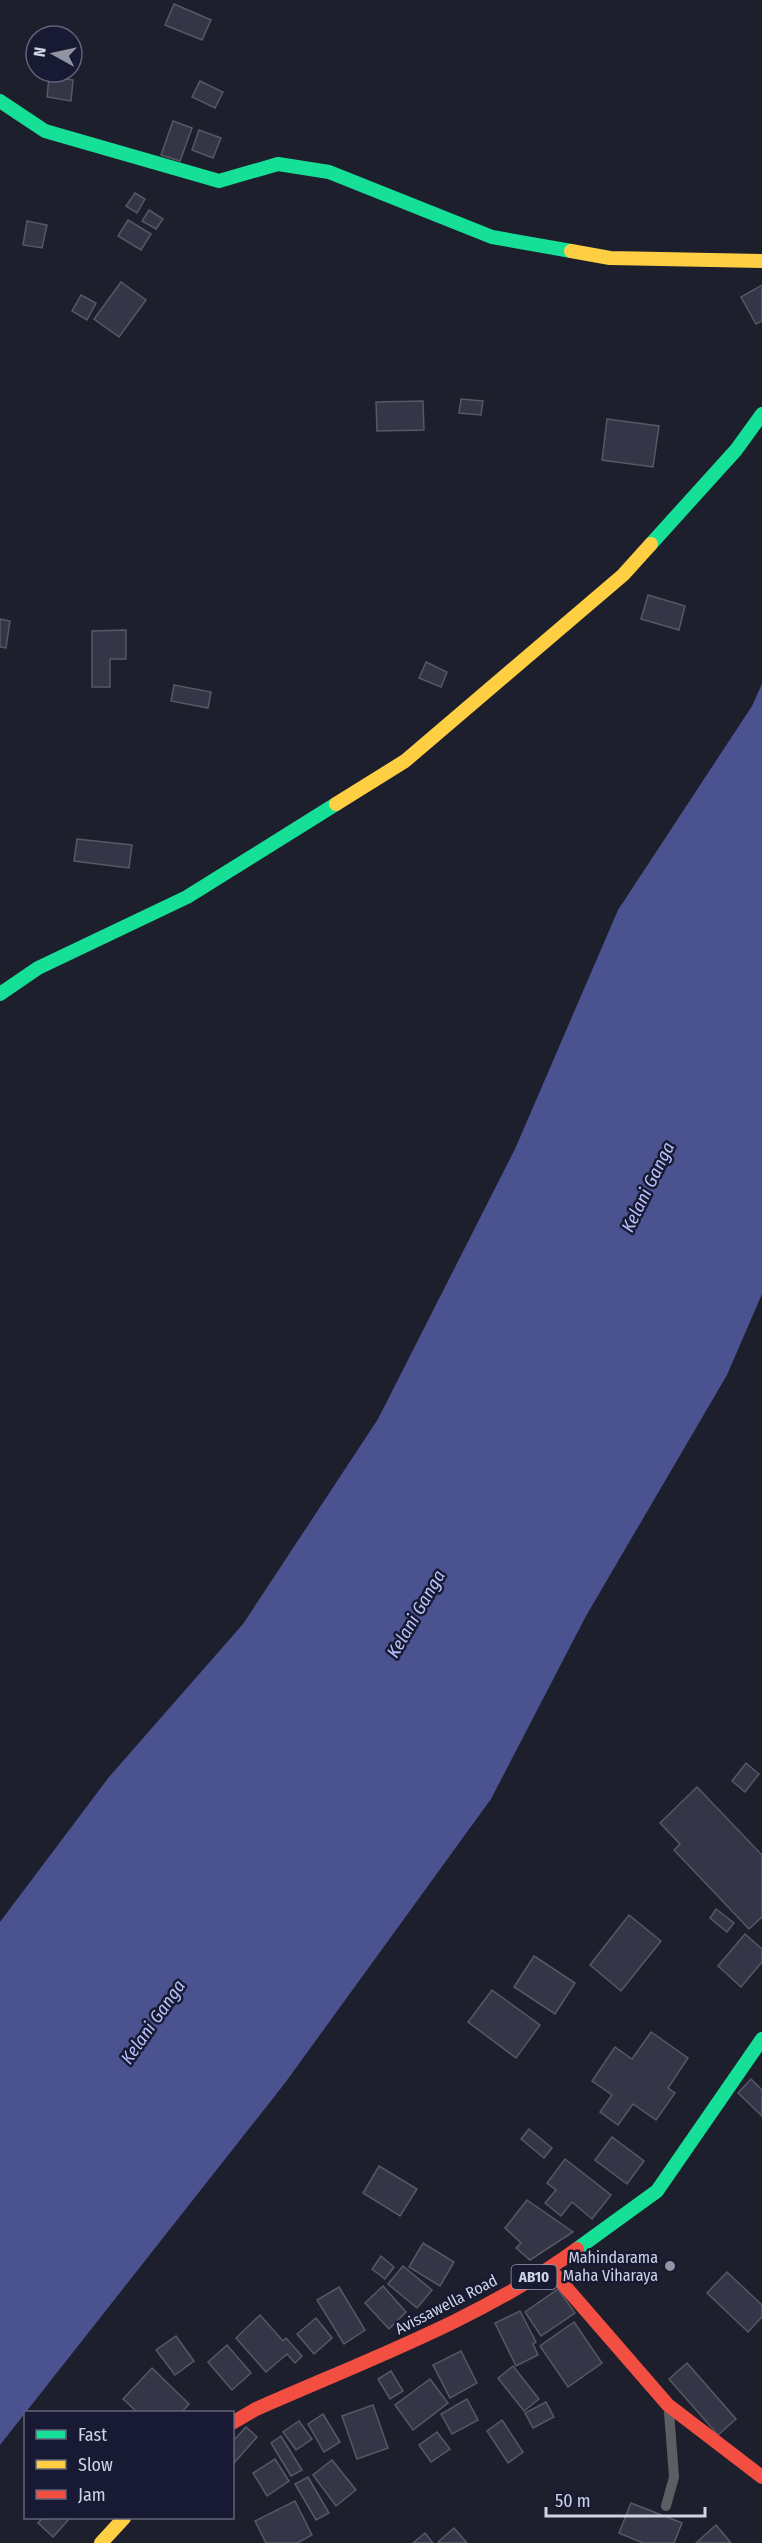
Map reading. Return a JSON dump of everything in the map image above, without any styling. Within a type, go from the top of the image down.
[{"type":"street","points":[[0,101],[45,131],[219,181],[278,164],[328,172],[492,237],[610,258],[762,261]]},
{"type":"street","points":[[0,994],[38,968],[187,897],[405,761],[623,575],[736,450],[762,414]]},
{"type":"street","name":"Avissawella Road","points":[[234,2422],[256,2409],[446,2325],[550,2268],[657,2191],[762,2039]]},
{"type":"street","points":[[550,2268],[668,2405],[762,2476]]},
{"type":"street","points":[[101,2543],[122,2519]]},
{"type":"lane","points":[[666,2506],[674,2477],[668,2405]]},
{"type":"water","name":"Kelani Ganga","points":[[762,684],[762,1294],[727,1375],[586,1616],[491,1799],[285,2083],[27,2411],[24,2411],[24,2415],[0,2445],[0,1922],[109,1777],[243,1624],[378,1419],[515,1149],[618,910],[752,706]]},
{"type":"building","points":[[174,4],[211,20],[202,40],[165,25]]},
{"type":"building","points":[[200,81],[223,92],[215,108],[192,97]]},
{"type":"building","points":[[48,84],[73,84],[71,101],[47,97]]},
{"type":"building","points":[[173,121],[192,128],[180,161],[161,155]]},
{"type":"building","points":[[199,130],[221,138],[213,158],[192,150]]},
{"type":"building","points":[[135,193],[145,199],[137,213],[126,206]]},
{"type":"building","points":[[149,210],[163,219],[156,229],[142,221]]},
{"type":"building","points":[[128,220],[151,234],[141,250],[118,236]]},
{"type":"building","points":[[27,221],[47,225],[42,248],[23,245]]},
{"type":"building","points":[[121,282],[146,300],[119,337],[94,319]]},
{"type":"building","points":[[762,285],[762,321],[756,324],[741,297]]},
{"type":"building","points":[[81,295],[96,303],[87,320],[72,311]]},
{"type":"building","points":[[461,399],[483,401],[481,415],[459,413]]},
{"type":"building","points":[[423,401],[424,430],[377,431],[376,402]]},
{"type":"building","points":[[607,419],[659,426],[653,467],[602,460]]},
{"type":"building","points":[[648,595],[685,606],[679,630],[641,619]]},
{"type":"building","points":[[0,619],[10,621],[6,648],[0,647]]},
{"type":"building","points":[[126,630],[126,659],[110,659],[110,687],[92,687],[92,631]]},
{"type":"building","points":[[426,662],[447,672],[441,687],[419,678]]},
{"type":"building","points":[[174,685],[211,692],[208,708],[171,701]]},
{"type":"building","points":[[77,839],[132,845],[129,868],[74,861]]},
{"type":"building","points":[[746,1763],[759,1774],[745,1792],[732,1781]]},
{"type":"building","points":[[697,1787],[762,1855],[762,1917],[749,1929],[674,1850],[680,1844],[660,1823]]},
{"type":"building","points":[[716,1909],[734,1923],[727,1932],[710,1918]]},
{"type":"building","points":[[629,1915],[661,1941],[621,1991],[590,1965]]},
{"type":"building","points":[[745,1934],[762,1949],[762,1962],[741,1987],[718,1966]]},
{"type":"building","points":[[534,1956],[575,1983],[555,2014],[514,1987]]},
{"type":"building","points":[[492,1990],[540,2025],[516,2058],[468,2022]]},
{"type":"building","points":[[651,2032],[688,2058],[668,2088],[675,2093],[656,2120],[633,2104],[618,2125],[600,2112],[612,2095],[592,2081],[615,2047],[632,2059]]},
{"type":"building","points":[[751,2079],[762,2090],[762,2116],[738,2093]]},
{"type":"building","points":[[529,2129],[552,2148],[544,2158],[521,2139]]},
{"type":"building","points":[[612,2137],[644,2161],[627,2184],[595,2160]]},
{"type":"building","points":[[565,2159],[611,2195],[592,2219],[572,2202],[561,2216],[545,2203],[556,2190],[547,2183]]},
{"type":"building","points":[[379,2166],[417,2189],[400,2216],[363,2193]]},
{"type":"building","points":[[527,2200],[573,2232],[530,2260],[516,2248],[521,2243],[505,2228]]},
{"type":"building","points":[[423,2243],[454,2262],[440,2286],[409,2267]]},
{"type":"building","points":[[381,2256],[394,2267],[385,2279],[372,2269]]},
{"type":"building","points":[[403,2266],[432,2290],[417,2308],[388,2284]]},
{"type":"building","points":[[727,2272],[762,2305],[762,2317],[748,2332],[707,2293]]},
{"type":"building","points":[[383,2286],[406,2312],[389,2329],[365,2303]]},
{"type":"building","points":[[339,2287],[365,2330],[344,2344],[317,2300]]},
{"type":"building","points":[[558,2289],[575,2313],[541,2336],[525,2312]]},
{"type":"building","points":[[520,2311],[536,2342],[533,2344],[538,2355],[516,2366],[495,2323]]},
{"type":"building","points":[[260,2315],[283,2341],[286,2338],[302,2356],[295,2363],[287,2354],[266,2372],[236,2338]]},
{"type":"building","points":[[316,2318],[332,2338],[314,2354],[297,2334]]},
{"type":"building","points":[[574,2322],[602,2363],[568,2387],[540,2346]]},
{"type":"building","points":[[176,2336],[194,2361],[175,2375],[156,2350]]},
{"type":"building","points":[[227,2345],[251,2373],[232,2390],[208,2362]]},
{"type":"building","points":[[461,2351],[477,2383],[450,2398],[433,2365]]},
{"type":"building","points":[[687,2363],[736,2419],[718,2435],[669,2379]]},
{"type":"building","points":[[513,2366],[539,2399],[524,2411],[498,2378]]},
{"type":"building","points":[[152,2368],[189,2404],[183,2411],[136,2411],[123,2399]]},
{"type":"building","points":[[391,2371],[403,2391],[390,2399],[378,2379]]},
{"type":"building","points":[[430,2379],[448,2403],[413,2430],[395,2405]]},
{"type":"building","points":[[467,2399],[478,2420],[452,2434],[441,2414]]},
{"type":"building","points":[[546,2402],[554,2417],[533,2428],[525,2413]]},
{"type":"building","points":[[373,2405],[388,2448],[357,2459],[342,2416]]},
{"type":"building","points":[[323,2414],[340,2442],[324,2452],[308,2424]]},
{"type":"building","points":[[502,2420],[523,2452],[508,2463],[487,2431]]},
{"type":"building","points":[[299,2421],[312,2439],[296,2450],[283,2432]]},
{"type":"building","points":[[246,2427],[257,2437],[234,2463],[234,2440]]},
{"type":"building","points":[[437,2432],[450,2449],[431,2462],[419,2445]]},
{"type":"building","points":[[281,2436],[302,2470],[291,2476],[271,2443]]},
{"type":"building","points":[[275,2459],[289,2481],[267,2496],[253,2473]]},
{"type":"building","points":[[332,2460],[356,2490],[336,2506],[313,2475]]},
{"type":"building","points":[[308,2477],[329,2513],[316,2520],[295,2484]]},
{"type":"building","points":[[295,2501],[312,2535],[297,2543],[266,2543],[255,2521]]},
{"type":"building","points":[[631,2503],[682,2523],[674,2543],[643,2543],[619,2533]]},
{"type":"building","points":[[42,2519],[69,2519],[53,2537],[38,2523]]},
{"type":"building","points":[[716,2525],[731,2543],[696,2543]]},
{"type":"building","points":[[454,2528],[467,2543],[438,2542]]},
{"type":"building","points":[[425,2533],[433,2543],[413,2543]]},
{"type":"traffic: fast","points":[[0,101],[45,131],[219,181],[278,164],[329,172],[492,237],[571,251]]},
{"type":"traffic: fast","points":[[651,544],[736,450],[762,414]]},
{"type":"traffic: fast","points":[[0,994],[38,968],[187,897],[336,804]]},
{"type":"traffic: fast","points":[[577,2249],[657,2191],[762,2039]]},
{"type":"traffic: slow","points":[[571,251],[610,258],[762,261]]},
{"type":"traffic: slow","points":[[336,804],[405,761],[623,575],[651,544]]},
{"type":"traffic: slow","points":[[101,2543],[123,2519]]},
{"type":"traffic: jam","points":[[234,2422],[256,2409],[462,2318],[502,2297],[577,2249]]},
{"type":"traffic: jam","points":[[550,2269],[668,2405],[762,2477]]},
{"type":"place","name":"Mahindarama Maha Viharaya","points":[[670,2266]]}]
